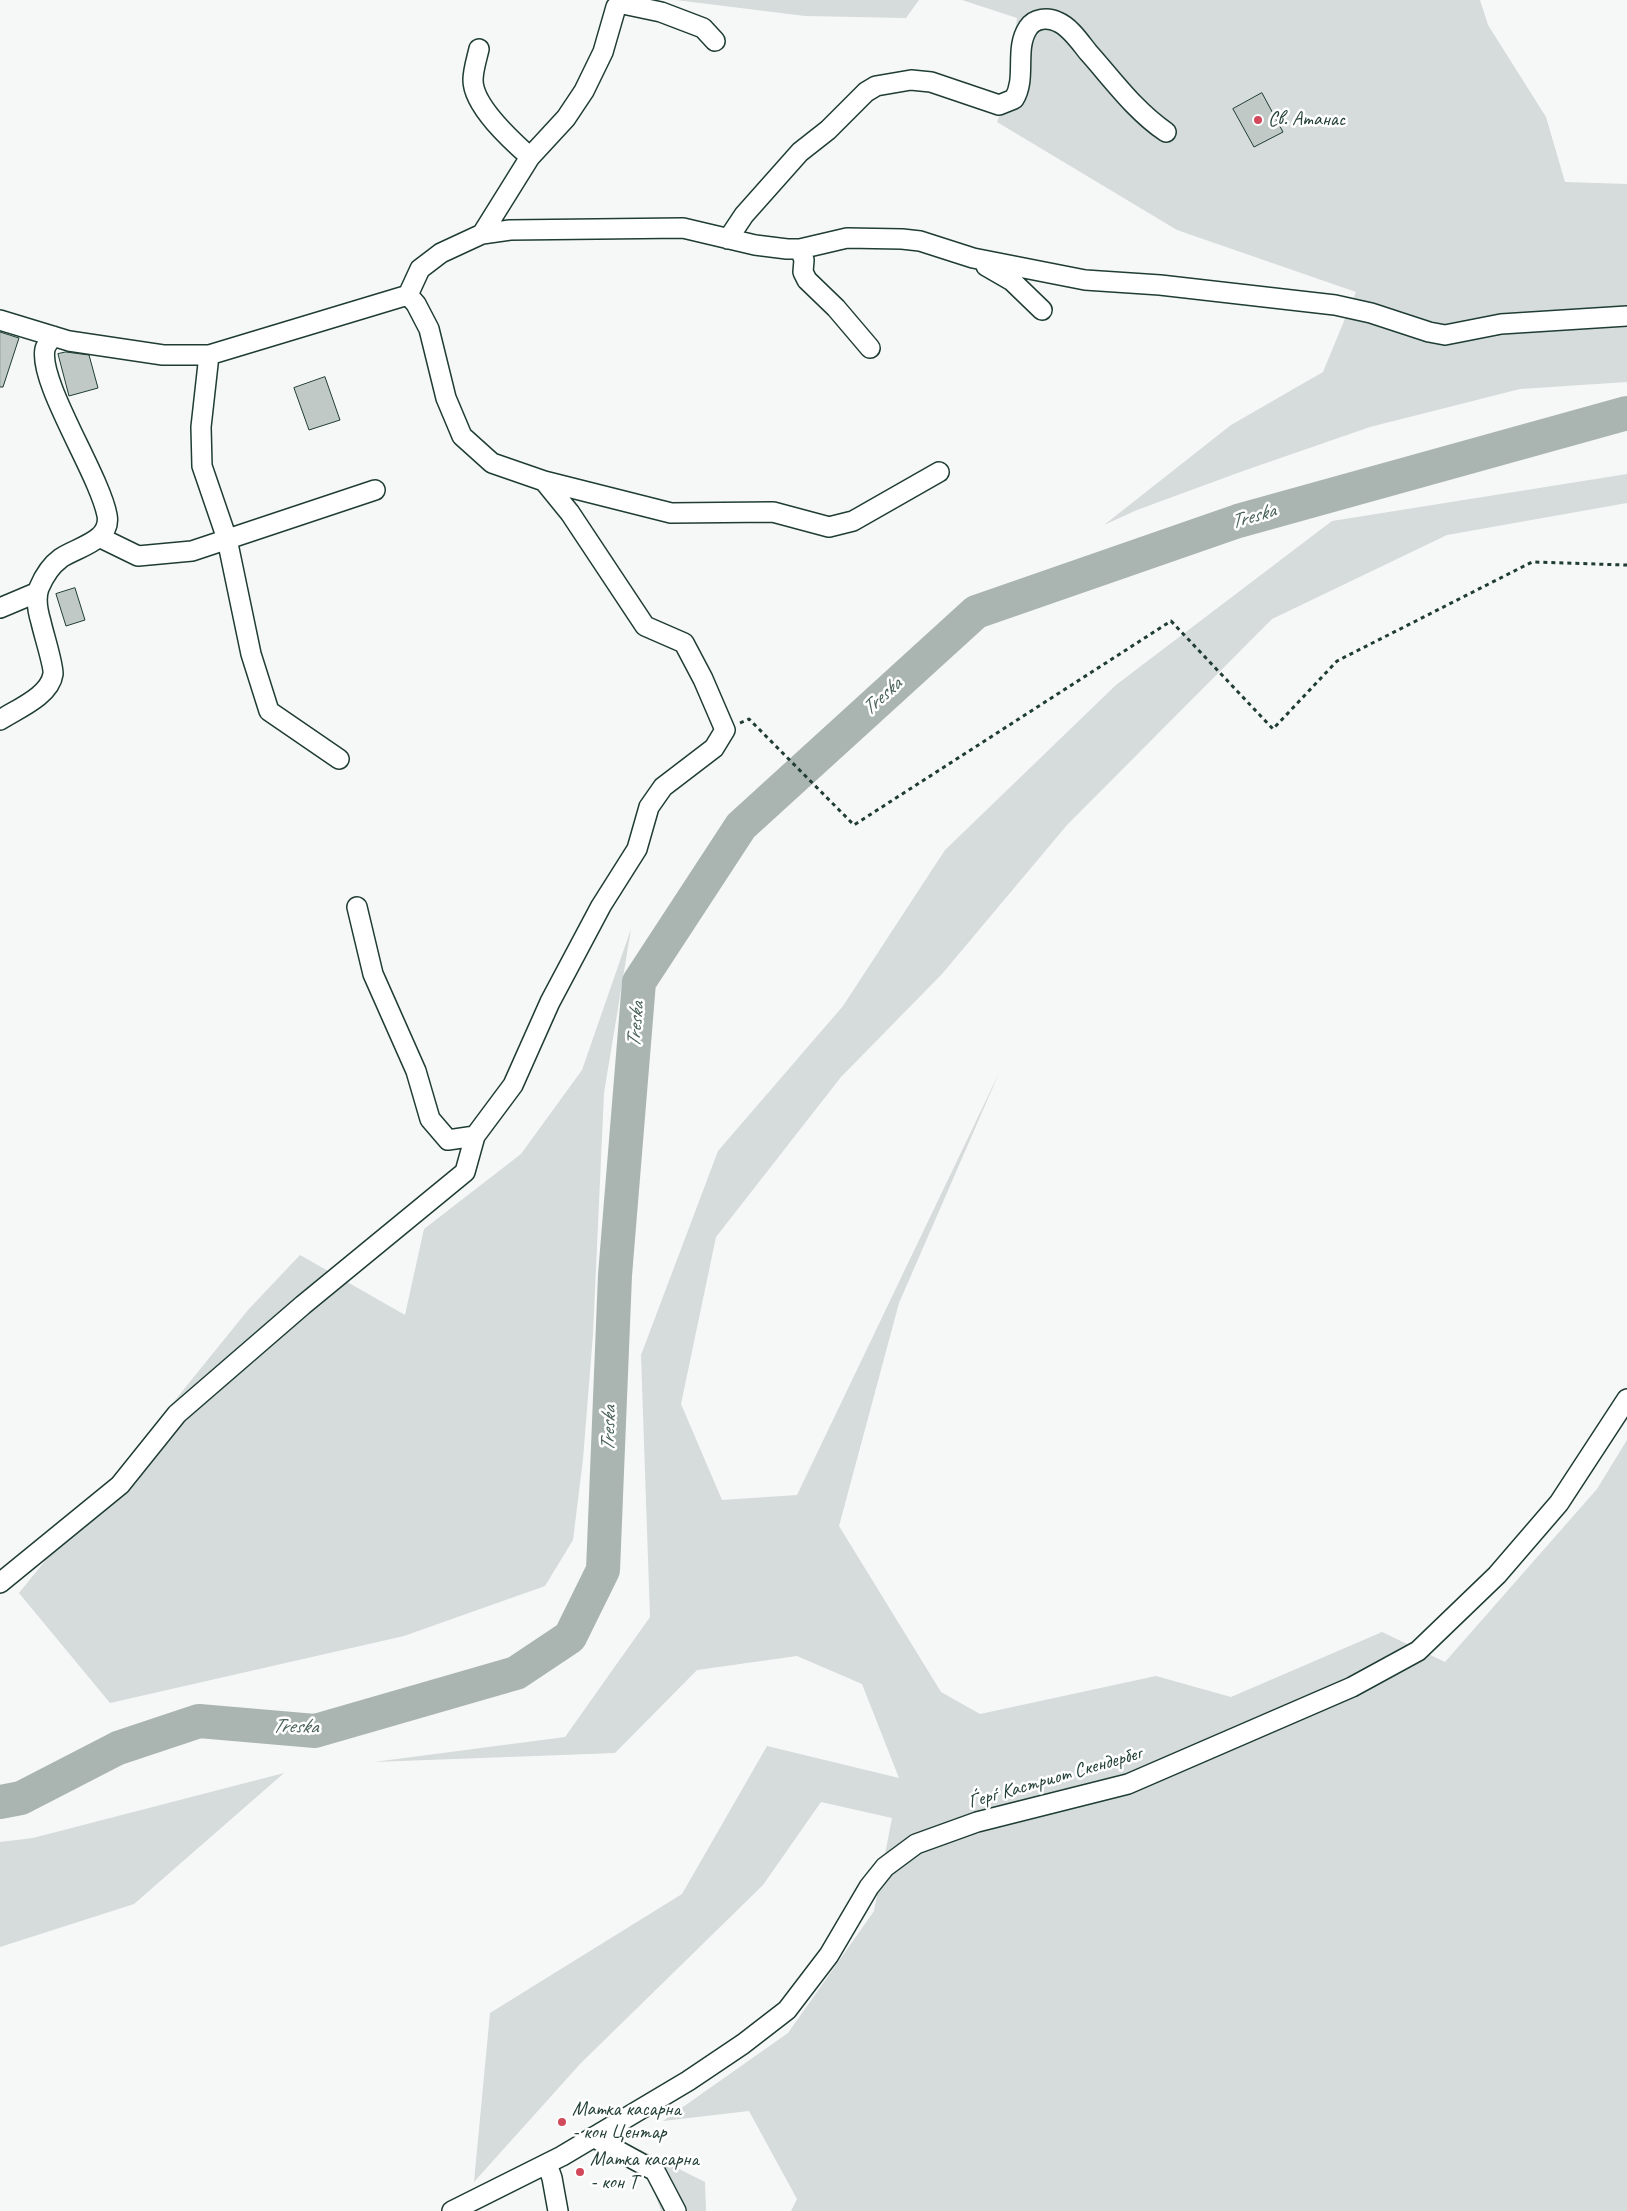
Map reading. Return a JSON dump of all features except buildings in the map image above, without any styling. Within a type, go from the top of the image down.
[{"type":"street","points":[[482,234],[530,157],[566,118],[584,92],[603,52],[616,7],[623,4],[661,12],[703,28],[715,41]]},
{"type":"street","points":[[728,239],[750,209],[800,152],[828,130],[866,92],[876,86],[911,80],[931,82],[998,105],[1014,99],[1020,80],[1022,40],[1028,27],[1035,21],[1046,18],[1060,22],[1145,118],[1166,132]]},
{"type":"street","points":[[479,49],[473,80],[476,94],[508,138],[530,157]]},
{"type":"street","points":[[0,320],[69,341],[163,355],[209,355],[408,295],[420,269],[441,253],[482,234],[510,230],[683,228],[777,249],[800,249],[847,238],[902,239],[920,242],[973,258],[1085,280],[1160,285],[1308,301],[1355,309],[1429,332],[1445,334],[1501,324],[1627,316]]},
{"type":"street","points":[[800,249],[804,260],[803,272],[807,280],[836,308],[870,348]]},
{"type":"street","points":[[973,258],[1012,281],[1042,310]]},
{"type":"street","points":[[408,295],[416,304],[429,328],[446,398],[462,436],[492,463],[544,481],[671,513],[773,512],[829,528],[853,521],[939,472]]},
{"type":"street","points":[[0,720],[47,688],[53,673],[38,610],[38,592],[45,574],[60,558],[99,538],[105,532],[108,525],[108,516],[101,494],[54,390],[46,366],[45,348],[53,336]]},
{"type":"street","points":[[209,355],[201,427],[202,466],[227,539],[251,654],[269,711],[339,759]]},
{"type":"street","points":[[0,1584],[120,1485],[178,1414],[303,1305],[465,1172],[474,1136],[513,1085],[550,1002],[601,906],[637,849],[649,806],[663,787],[714,748],[725,730],[703,678],[684,643],[645,626],[570,514],[544,481]]},
{"type":"street","points":[[99,538],[138,556],[192,551],[375,490]]},
{"type":"street","points":[[0,596],[38,592]]},
{"type":"street","points":[[0,608],[38,592]]},
{"type":"street","points":[[357,907],[373,974],[416,1071],[430,1119],[448,1140],[474,1136]]},
{"type":"street","name":"Ѓерѓ Кастриот Скендербег","points":[[452,2211],[547,2164],[593,2137],[704,2070],[743,2044],[787,2010],[829,1955],[868,1887],[885,1867],[916,1844],[977,1822],[1128,1784],[1352,1687],[1418,1651],[1497,1576],[1559,1503],[1627,1399]]},
{"type":"street","points":[[593,2137],[655,2171],[676,2211]]},
{"type":"street","points":[[547,2164],[552,2178],[558,2211]]},
{"type":"path","points":[[752,722],[854,825],[1171,621],[1273,729],[1337,661],[1532,562],[1627,565]]},
{"type":"shaded area","points":[[676,0],[919,0],[906,18],[805,16]]},
{"type":"shaded area","points":[[962,0],[1480,0],[1488,25],[1546,117],[1565,182],[1627,184],[1627,382],[1520,389],[1370,427],[1137,510],[1104,525],[1231,425],[1323,372],[1356,292],[1177,230],[997,122],[1010,89],[1017,18]]},
{"type":"shaded area","points":[[1627,474],[1627,503],[1447,535],[1272,619],[1067,825],[942,974],[841,1077],[716,1237],[681,1404],[722,1500],[797,1495],[1000,1071],[899,1303],[839,1526],[941,1692],[980,1714],[1156,1676],[1231,1697],[1382,1632],[1445,1662],[1597,1489],[1627,1440],[1627,2211],[791,2211],[797,2199],[749,2111],[663,2121],[788,2033],[874,1911],[892,1818],[821,1802],[763,1885],[580,2064],[474,2182],[490,2013],[682,1894],[767,1746],[899,1778],[862,1684],[797,1656],[697,1670],[615,1753],[374,1762],[565,1737],[650,1617],[641,1355],[718,1151],[843,1006],[945,850],[1116,685],[1332,521]]},
{"type":"shaded area","points":[[631,929],[604,1093],[593,1334],[583,1459],[573,1540],[545,1586],[404,1636],[110,1703],[19,1593],[248,1310],[300,1255],[405,1315],[424,1229],[521,1154],[582,1070]]},
{"type":"shaded area","points":[[284,1773],[134,1904],[0,1947],[0,1842],[33,1838]]},
{"type":"shaded area","points":[[639,2149],[705,2182],[706,2211],[661,2211]]},
{"type":"waterway","name":"Treska","points":[[0,1802],[21,1798],[118,1748],[199,1721],[315,1731],[516,1673],[570,1637],[603,1570],[615,1275],[639,982],[741,826],[976,612],[1238,521],[1627,413]]},
{"type":"place","name":"Св. Атанас","points":[[1258,120]]},
{"type":"place","name":"Матка касарна - кон Центар","points":[[562,2122]]},
{"type":"place","name":"Матка касарна - кон Т","points":[[580,2172]]}]
